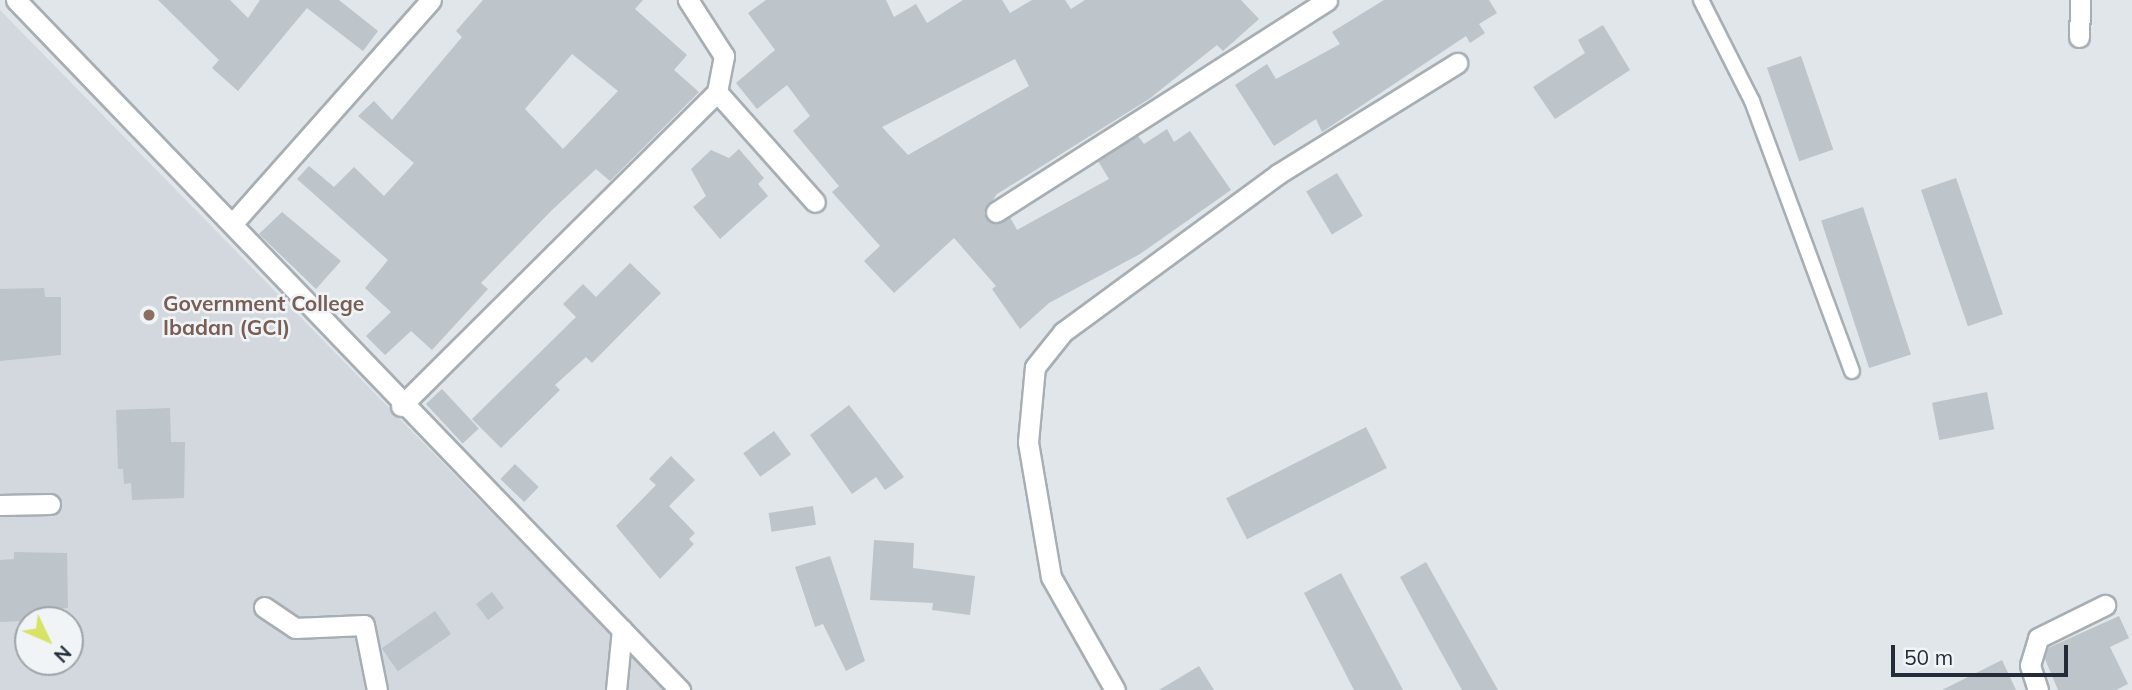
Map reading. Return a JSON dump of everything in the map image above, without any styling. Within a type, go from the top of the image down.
[{"type":"street","points":[[16,0],[233,223],[401,406],[680,690]]},
{"type":"street","points":[[233,223],[431,0]]},
{"type":"street","points":[[996,212],[1327,0]]},
{"type":"street","points":[[2079,37],[2080,0]]},
{"type":"street","points":[[401,406],[717,92],[724,56],[697,3]]},
{"type":"street","points":[[1115,690],[1051,577],[1028,442],[1035,367],[1063,332],[1278,174],[1458,63]]},
{"type":"street","points":[[717,92],[815,202]]},
{"type":"street","points":[[0,505],[50,504]]},
{"type":"street","points":[[2038,690],[2030,665],[2038,638],[2105,605]]},
{"type":"street","points":[[264,607],[295,628],[364,625],[377,690]]},
{"type":"street","points":[[616,690],[622,629]]},
{"type":"lane","points":[[1701,0],[1752,101],[1853,371]]},
{"type":"shaded area","name":"Government College Ibadan (GCI)","points":[[0,10],[665,690],[0,690]]},
{"type":"building","points":[[158,0],[230,0],[248,18],[260,0],[339,0],[378,31],[363,51],[307,8],[238,91],[212,68],[219,60]]},
{"type":"building","points":[[483,0],[643,0],[635,9],[687,55],[674,70],[699,92],[610,181],[596,169],[551,211],[481,283],[488,289],[432,350],[411,331],[385,355],[366,336],[391,312],[365,288],[388,260],[297,179],[309,166],[334,187],[354,167],[384,196],[414,163],[358,116],[374,101],[392,120],[462,37],[456,31]],"holes":[[[572,54],[618,91],[563,149],[525,109]]]},
{"type":"building","points":[[766,0],[886,0],[894,17],[916,4],[927,23],[963,0],[1002,0],[1010,13],[1032,0],[1065,0],[1071,9],[1085,0],[1241,0],[1259,19],[1223,51],[1217,45],[1149,99],[997,194],[984,213],[996,224],[1010,217],[1017,230],[1109,179],[1098,161],[1138,136],[1144,144],[1167,129],[1174,142],[1190,131],[1231,190],[1140,254],[1049,303],[1020,329],[992,289],[996,286],[954,238],[894,293],[864,261],[880,246],[832,192],[839,186],[793,131],[810,116],[787,85],[757,109],[736,83],[775,50],[748,13]],"holes":[[[1015,59],[1029,86],[908,155],[882,127]]]},
{"type":"building","points":[[1384,0],[1489,0],[1497,13],[1479,24],[1485,33],[1470,43],[1466,36],[1322,132],[1316,119],[1274,146],[1235,85],[1267,64],[1276,79],[1340,44],[1332,32]]},
{"type":"building","points":[[1603,25],[1630,70],[1555,119],[1533,87],[1585,53],[1578,40]]},
{"type":"building","points":[[1801,56],[1833,150],[1799,161],[1767,68]]},
{"type":"building","points":[[739,149],[764,178],[758,184],[768,196],[720,239],[693,207],[706,196],[691,169],[711,150],[729,158]]},
{"type":"building","points":[[1337,173],[1363,216],[1332,234],[1306,192]]},
{"type":"building","points":[[1956,178],[2003,314],[1968,326],[1921,190]]},
{"type":"building","points":[[1863,207],[1911,354],[1869,368],[1821,221]]},
{"type":"building","points":[[282,212],[341,261],[316,289],[259,234]]},
{"type":"building","points":[[630,263],[661,293],[592,363],[586,357],[555,385],[560,390],[501,448],[472,419],[576,317],[563,304],[583,284],[596,297]]},
{"type":"building","points":[[44,288],[45,297],[61,297],[61,355],[0,361],[0,289]]},
{"type":"building","points":[[442,389],[479,428],[463,443],[426,404]]},
{"type":"building","points":[[1987,392],[1994,429],[1939,440],[1932,403]]},
{"type":"building","points":[[849,405],[904,477],[885,490],[876,477],[852,494],[810,435]]},
{"type":"building","points":[[170,408],[171,442],[185,442],[184,498],[132,500],[131,483],[124,484],[123,469],[118,469],[116,410]]},
{"type":"building","points":[[1366,427],[1387,468],[1247,539],[1226,498]]},
{"type":"building","points":[[774,431],[791,454],[760,477],[743,453]]},
{"type":"building","points":[[671,456],[695,480],[669,506],[695,533],[689,539],[694,544],[660,579],[616,526],[656,485],[649,479]]},
{"type":"building","points":[[515,464],[539,487],[524,502],[500,479]]},
{"type":"building","points":[[813,506],[816,525],[772,532],[769,513]]},
{"type":"building","points":[[874,540],[914,543],[913,568],[975,576],[970,615],[932,610],[933,603],[870,600]]},
{"type":"building","points":[[14,552],[67,553],[68,606],[14,606],[14,621],[0,622],[0,560],[14,559]]},
{"type":"building","points":[[830,556],[865,661],[846,671],[823,624],[815,627],[795,567]]},
{"type":"building","points":[[1426,562],[1498,690],[1462,690],[1400,577]]},
{"type":"building","points":[[1341,573],[1403,690],[1354,690],[1304,593]]},
{"type":"building","points":[[492,592],[504,608],[488,620],[476,604]]},
{"type":"building","points":[[435,611],[451,634],[398,671],[382,648]]},
{"type":"building","points":[[2119,616],[2129,638],[2110,647],[2128,684],[2116,690],[2058,690],[2045,659],[2048,648]]},
{"type":"building","points":[[2002,660],[2016,690],[1942,690]]},
{"type":"building","points":[[1199,666],[1214,690],[1159,690]]},
{"type":"place","name":"Government College Ibadan (GCI)","points":[[149,315]]}]
